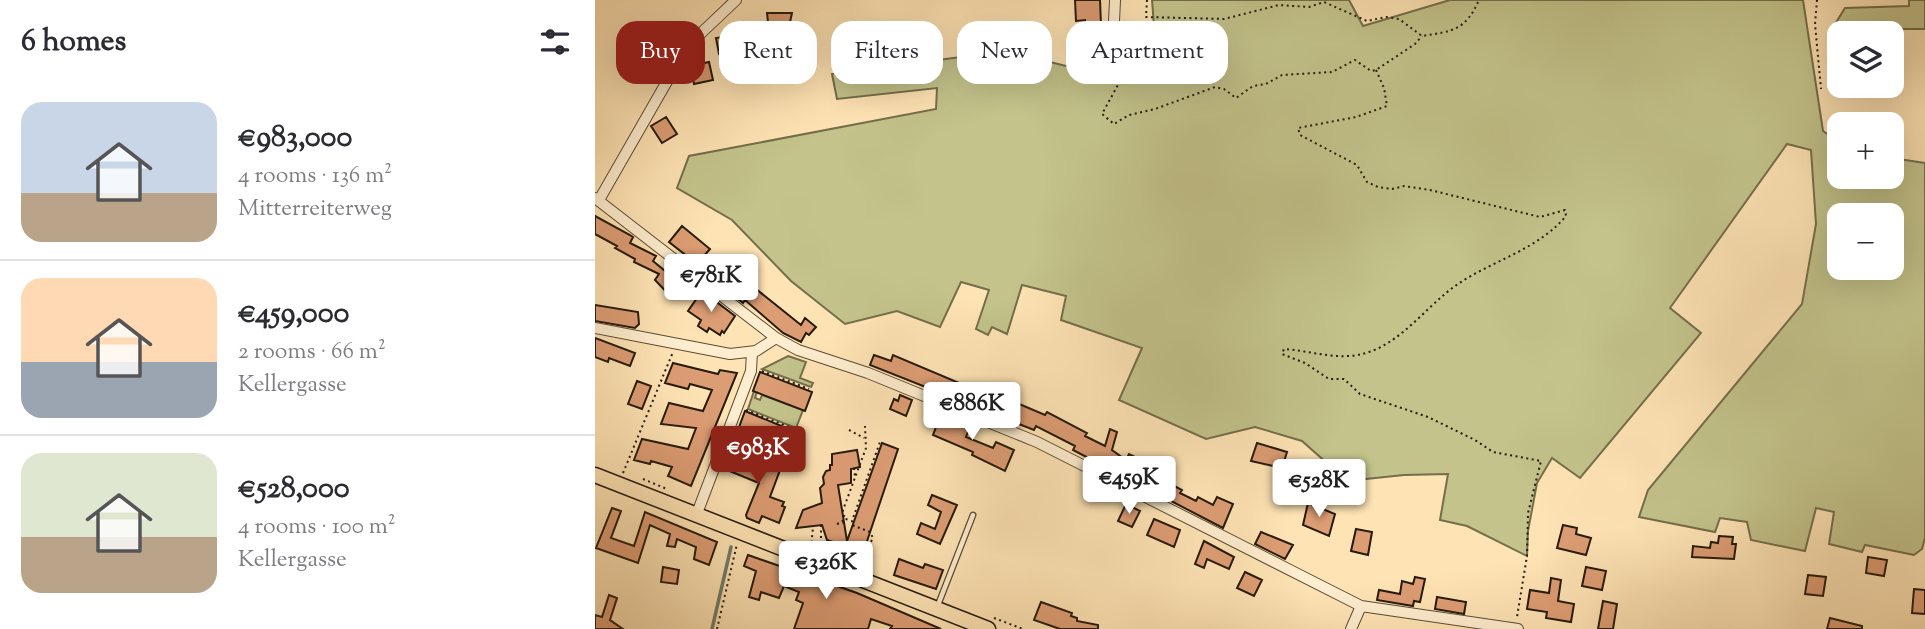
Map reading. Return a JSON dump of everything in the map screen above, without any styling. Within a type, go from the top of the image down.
[{"type":"main road","points":[[595,475],[988,629]]},
{"type":"street","points":[[736,0],[698,36],[681,57],[597,199],[776,338],[798,350],[868,373],[1037,442],[1361,607],[1516,629]]},
{"type":"street","points":[[1114,21],[1115,0]]},
{"type":"street","points":[[595,328],[722,353],[752,352],[765,347],[776,338]]},
{"type":"street","points":[[696,516],[752,367],[752,352]]},
{"type":"street","points":[[1351,629],[1361,607]]},
{"type":"lane","points":[[937,609],[973,515]]},
{"type":"path","points":[[1146,0],[1146,17],[1224,19],[1279,5],[1309,7],[1324,2],[1336,5],[1367,21],[1386,17],[1399,19],[1422,36]]},
{"type":"path","points":[[1118,84],[1102,114],[1114,124],[1129,115],[1155,109],[1215,87],[1224,89],[1236,98],[1252,86],[1266,84],[1282,75],[1332,72],[1355,60],[1371,71],[1376,70],[1415,44],[1422,36],[1461,27],[1475,10],[1479,0]]},
{"type":"path","points":[[1817,0],[1815,24],[1821,89]]},
{"type":"path","points":[[1376,70],[1384,88],[1387,106],[1356,117],[1297,128],[1300,135],[1357,165],[1367,182],[1378,187],[1392,189],[1404,186],[1430,190],[1540,217],[1565,210],[1566,216],[1555,229],[1537,242],[1507,260],[1480,270],[1447,292],[1387,343],[1370,352],[1322,357],[1284,349],[1282,354],[1305,363],[1329,379],[1344,379],[1360,394],[1428,417],[1493,452],[1541,461],[1528,513],[1527,556],[1516,629]]},
{"type":"path","points":[[623,474],[671,355]]},
{"type":"path","points":[[752,367],[809,389]]},
{"type":"path","points":[[738,406],[794,429]]},
{"type":"path","points":[[837,524],[846,522],[847,517],[844,516],[843,510],[866,448],[865,426]]},
{"type":"path","points":[[849,430],[865,439]]},
{"type":"path","points":[[854,577],[873,538],[870,532],[858,530],[852,523],[880,442]]},
{"type":"path","points":[[723,446],[779,468]]},
{"type":"path","points":[[854,468],[856,478]]},
{"type":"path","points":[[820,552],[823,543],[821,526]]},
{"type":"path","points":[[811,549],[813,527]]},
{"type":"path","points":[[717,629],[739,533]]},
{"type":"green space","points":[[1152,0],[1349,0],[1363,26],[1450,0],[1803,0],[1823,131],[1827,134],[1827,189],[1904,189],[1904,160],[1925,163],[1925,538],[1922,549],[1914,555],[1865,545],[1862,552],[1829,544],[1834,512],[1816,508],[1805,551],[1751,540],[1747,522],[1720,518],[1715,532],[1639,517],[1648,490],[1802,304],[1816,224],[1811,150],[1787,144],[1670,308],[1701,333],[1580,478],[1552,458],[1537,483],[1528,531],[1527,556],[1467,526],[1440,520],[1448,474],[1347,481],[1302,441],[1255,427],[1206,439],[1119,400],[1142,348],[1061,320],[1066,296],[1022,285],[1007,334],[992,327],[988,335],[976,329],[989,290],[961,282],[940,327],[897,311],[845,324],[791,281],[732,220],[677,188],[689,156],[936,109],[937,88],[837,99],[834,84],[943,84],[943,59],[957,57],[957,84],[1052,84],[1052,62],[1066,66],[1066,84],[1228,84],[1228,21],[1154,21]]},
{"type":"green space","points":[[1909,0],[1925,0],[1925,29],[1904,29],[1904,21],[1837,21],[1845,8],[1909,6]]},
{"type":"green space","points":[[788,356],[806,362],[800,378],[813,383],[811,387],[762,369]]},
{"type":"green space","points":[[754,391],[757,392],[755,398],[760,400],[762,395],[803,410],[796,428],[748,409]]},
{"type":"green space","points":[[739,430],[789,450],[783,466],[732,447]]},
{"type":"building","points":[[1075,0],[1100,0],[1101,21],[1076,21]]},
{"type":"building","points":[[767,13],[792,13],[790,21],[768,21]]},
{"type":"building","points":[[709,62],[713,80],[705,82],[705,63]]},
{"type":"building","points":[[666,117],[677,134],[662,143],[651,126]]},
{"type":"building","points":[[595,216],[633,237],[630,243],[656,256],[653,261],[670,275],[673,272],[683,280],[673,299],[655,280],[659,274],[634,262],[635,259],[615,248],[617,246],[595,234]]},
{"type":"building","points":[[682,226],[710,249],[697,264],[669,242]]},
{"type":"building","points":[[726,269],[749,288],[751,285],[801,325],[805,318],[816,327],[809,335],[806,333],[801,342],[783,333],[745,300],[743,303],[715,281]]},
{"type":"building","points":[[702,291],[735,316],[720,335],[709,328],[707,332],[698,326],[701,320],[688,311]]},
{"type":"building","points":[[595,305],[638,312],[639,324],[635,328],[595,321]]},
{"type":"building","points":[[595,338],[635,353],[630,366],[609,358],[608,362],[595,357]]},
{"type":"building","points":[[874,355],[891,361],[893,355],[966,386],[967,384],[980,389],[978,394],[1001,404],[1003,397],[1045,415],[1047,412],[1087,433],[1085,436],[1105,446],[1110,429],[1117,432],[1112,450],[1126,460],[1129,454],[1147,463],[1145,468],[1169,480],[1167,482],[1182,490],[1180,493],[1196,501],[1198,497],[1213,505],[1217,497],[1233,504],[1223,528],[1073,450],[1075,446],[1036,426],[1034,430],[870,365]]},
{"type":"building","points":[[673,363],[718,374],[720,370],[737,373],[691,486],[668,476],[672,467],[634,460],[642,439],[688,449],[696,428],[661,424],[669,403],[703,411],[712,390],[690,384],[688,389],[665,383]]},
{"type":"building","points":[[760,372],[812,392],[805,411],[753,391]]},
{"type":"building","points":[[637,381],[651,386],[642,409],[628,404]]},
{"type":"building","points":[[900,395],[912,400],[906,416],[890,409],[894,399],[898,401]]},
{"type":"building","points":[[745,411],[796,432],[789,450],[738,430]]},
{"type":"building","points":[[942,412],[971,424],[966,437],[993,448],[996,442],[1014,450],[1005,471],[972,455],[973,452],[933,435]]},
{"type":"building","points":[[882,443],[898,449],[863,553],[827,540],[822,525],[796,528],[803,510],[822,503],[820,488],[824,484],[826,471],[830,470],[832,465],[832,454],[857,450],[860,467],[851,469],[851,483],[838,485],[847,541]]},
{"type":"building","points":[[1257,443],[1287,452],[1282,468],[1251,461]]},
{"type":"building","points":[[729,450],[780,470],[770,497],[784,502],[782,506],[785,507],[779,523],[762,516],[759,523],[747,518],[759,483],[722,468]]},
{"type":"building","points":[[932,495],[957,505],[940,544],[917,534],[921,523],[935,529],[941,512],[928,505]]},
{"type":"building","points":[[1308,503],[1335,514],[1329,536],[1303,525]]},
{"type":"building","points":[[1126,504],[1140,511],[1132,527],[1118,521]]},
{"type":"building","points":[[612,508],[621,511],[611,538],[634,546],[645,512],[717,542],[709,565],[694,559],[696,547],[677,539],[675,547],[667,546],[670,534],[650,525],[638,563],[596,548]]},
{"type":"building","points":[[1154,519],[1180,530],[1174,547],[1147,535]]},
{"type":"building","points":[[1563,525],[1577,528],[1576,534],[1591,538],[1586,555],[1557,548]]},
{"type":"building","points":[[1356,529],[1372,532],[1368,555],[1351,551]]},
{"type":"building","points":[[1261,532],[1293,545],[1285,559],[1255,544]]},
{"type":"building","points":[[1719,536],[1733,537],[1732,544],[1736,544],[1734,559],[1692,557],[1693,546],[1710,548],[1711,542],[1718,543]]},
{"type":"building","points":[[1204,541],[1234,557],[1229,569],[1207,559],[1204,568],[1195,564]]},
{"type":"building","points":[[748,555],[857,593],[941,629],[890,629],[892,626],[871,619],[868,629],[794,629],[803,603],[796,600],[799,592],[784,586],[779,598],[761,592],[759,600],[749,597],[756,571],[744,566]]},
{"type":"building","points":[[1868,557],[1887,560],[1884,576],[1866,573]]},
{"type":"building","points":[[899,559],[923,568],[925,564],[943,570],[936,589],[894,575]]},
{"type":"building","points":[[663,567],[679,570],[677,584],[661,582]]},
{"type":"building","points":[[1586,567],[1606,571],[1602,590],[1582,586]]},
{"type":"building","points":[[1245,572],[1262,580],[1254,596],[1237,588]]},
{"type":"building","points":[[1808,575],[1826,577],[1823,596],[1805,594]]},
{"type":"building","points":[[1415,577],[1425,579],[1420,602],[1414,601],[1413,606],[1377,600],[1379,590],[1400,594],[1402,581],[1413,584]]},
{"type":"building","points":[[1551,578],[1561,580],[1558,601],[1574,604],[1571,622],[1546,618],[1547,612],[1527,609],[1530,590],[1549,593]]},
{"type":"building","points":[[1914,589],[1925,590],[1925,614],[1912,613]]},
{"type":"building","points":[[609,595],[617,598],[610,620],[623,629],[595,629],[595,615],[602,617]]},
{"type":"building","points":[[1437,597],[1466,602],[1464,614],[1435,609]]},
{"type":"building","points":[[1603,601],[1617,604],[1613,629],[1598,629]]},
{"type":"building","points":[[1041,602],[1072,613],[1071,616],[1077,618],[1077,621],[1098,625],[1098,629],[1060,629],[1034,620]]},
{"type":"building","points":[[1830,618],[1862,626],[1862,629],[1827,629]]},
{"type":"waterway","points":[[712,629],[731,547]]}]
